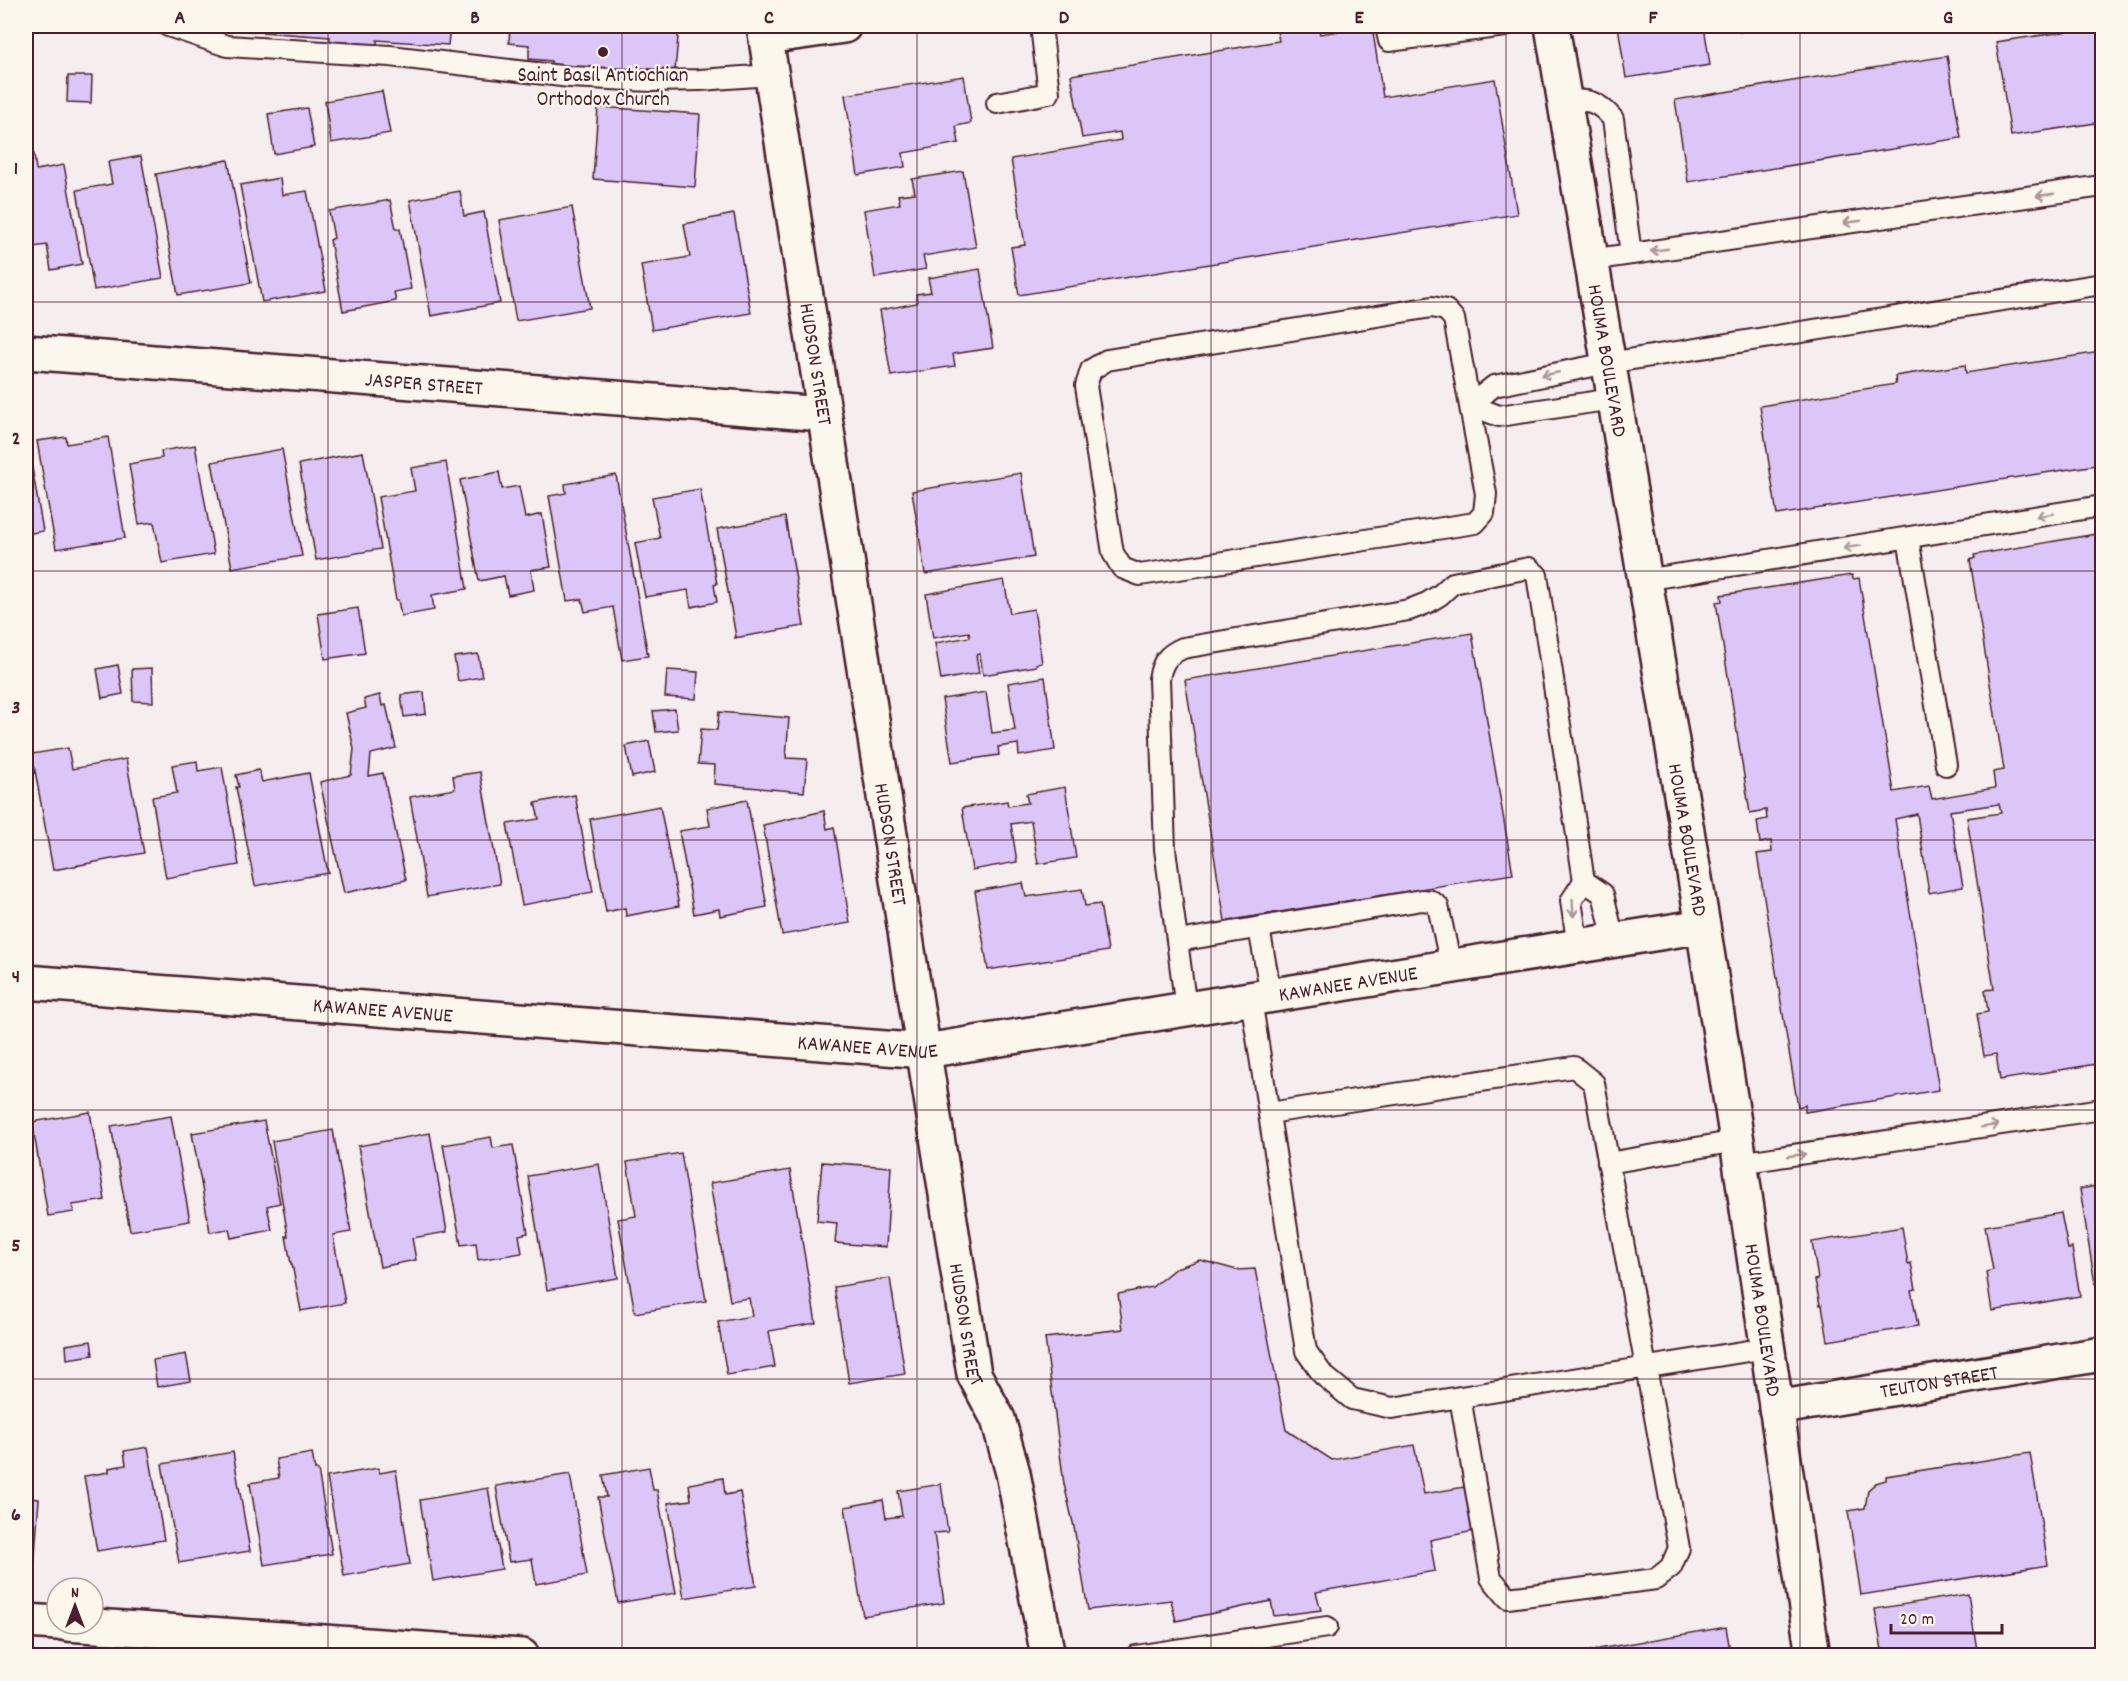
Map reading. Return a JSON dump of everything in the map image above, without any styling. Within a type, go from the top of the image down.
[{"type":"street","points":[[765,31],[844,26]]},
{"type":"street","name":"HOUMA BOULEVARD","points":[[1552,26],[1703,926],[1813,1656]]},
{"type":"street","name":"HUDSON STREET","points":[[765,31],[974,1374],[998,1419],[1013,1473],[1048,1656]]},
{"type":"street","name":"JASPER STREET","points":[[26,352],[823,414]]},
{"type":"street","name":"KAWANEE AVENUE","points":[[26,982],[925,1051],[1703,926]]},
{"type":"street","name":"TEUTON STREET","points":[[1776,1408],[2103,1354]]},
{"type":"street","points":[[26,1621],[45,1622]]},
{"type":"street","points":[[105,1627],[522,1656]]},
{"type":"lane","points":[[168,26],[227,46],[390,56],[570,77],[671,81],[772,75]]},
{"type":"lane","points":[[997,103],[1048,93],[1041,26]]},
{"type":"lane","points":[[1386,26],[1389,41],[1505,26]]},
{"type":"lane","points":[[1564,100],[1586,100],[1602,106],[1613,119],[1631,254]]},
{"type":"lane","points":[[1590,260],[2103,186]]},
{"type":"lane","points":[[1470,405],[1494,386],[1608,363],[2103,284]]},
{"type":"lane","points":[[1432,307],[1446,310],[1454,319],[1470,405],[1486,494],[1484,513],[1475,523],[1140,575],[1122,568],[1113,553],[1086,386],[1091,370],[1107,360],[1432,307]]},
{"type":"lane","points":[[1470,405],[1499,416],[1613,399]]},
{"type":"lane","points":[[1644,580],[2103,506]]},
{"type":"lane","points":[[1908,538],[1946,765]]},
{"type":"lane","points":[[1186,1009],[1166,849],[1158,679],[1161,665],[1169,654],[1183,648],[1409,610],[1427,603],[1453,583],[1528,568],[1537,575],[1584,881],[1571,901],[1578,946]]},
{"type":"lane","points":[[1584,881],[1603,894],[1614,940]]},
{"type":"lane","points":[[1178,941],[1422,900],[1431,901],[1438,906],[1451,966]]},
{"type":"lane","points":[[1259,928],[1269,1113],[1306,1351],[1323,1375],[1352,1399],[1392,1408],[1767,1348]]},
{"type":"lane","points":[[1269,1113],[1574,1067],[1594,1083],[1679,1548],[1671,1567],[1656,1579],[1508,1598],[1491,1578],[1460,1397]]},
{"type":"lane","points":[[1608,1163],[1738,1152],[2103,1109]]},
{"type":"lane","points":[[1136,1656],[1327,1627]]},
{"type":"building","points":[[236,26],[450,26],[448,45],[377,40],[377,45],[330,41],[330,37],[235,30]]},
{"type":"building","name":"Saint Basil Antiochian Orthodox Church","points":[[510,26],[679,26],[675,71],[640,68],[640,78],[551,71],[551,61],[529,59],[529,45],[509,43]]},
{"type":"building","points":[[1276,26],[1318,26],[1320,34],[1372,26],[1383,97],[1495,79],[1517,214],[1019,295],[1011,247],[1025,245],[1011,159],[1121,140],[1120,132],[1082,138],[1071,75],[1279,41]]},
{"type":"building","points":[[1618,26],[1704,26],[1710,65],[1626,78]]},
{"type":"building","points":[[1738,26],[1779,26],[1739,32]]},
{"type":"building","points":[[2102,26],[2102,122],[2011,136],[1996,42]]},
{"type":"building","points":[[1947,56],[1961,138],[1688,182],[1675,100]]},
{"type":"building","points":[[68,76],[92,76],[91,103],[67,102]]},
{"type":"building","points":[[964,76],[971,123],[956,126],[959,143],[903,153],[905,167],[858,175],[845,95]]},
{"type":"building","points":[[382,91],[390,133],[331,143],[325,101]]},
{"type":"building","points":[[598,107],[700,114],[695,187],[593,179]]},
{"type":"building","points":[[307,108],[314,147],[274,154],[268,114]]},
{"type":"building","points":[[34,154],[36,170],[64,165],[82,264],[51,270],[47,245],[26,248],[26,155]]},
{"type":"building","points":[[141,156],[163,278],[94,290],[77,190],[112,184],[108,162]]},
{"type":"building","points":[[228,160],[251,283],[178,295],[156,174]]},
{"type":"building","points":[[963,171],[976,247],[923,256],[926,269],[875,278],[864,210],[900,204],[898,195],[915,193],[912,179]]},
{"type":"building","points":[[280,178],[282,195],[307,191],[326,291],[262,302],[240,185]]},
{"type":"building","points":[[460,191],[464,216],[484,212],[500,303],[431,316],[410,200]]},
{"type":"building","points":[[390,200],[396,229],[400,229],[411,289],[394,292],[396,301],[343,311],[330,240],[334,238],[329,211]]},
{"type":"building","points":[[572,207],[590,308],[516,321],[499,220]]},
{"type":"building","points":[[734,214],[751,313],[652,330],[641,265],[690,257],[684,224]]},
{"type":"building","points":[[980,269],[993,348],[953,354],[955,366],[891,376],[880,310],[917,303],[916,294],[931,292],[928,278]]},
{"type":"building","points":[[2100,352],[2102,464],[1777,515],[1760,406],[1896,384],[1895,376],[1965,365],[1966,373]]},
{"type":"building","points":[[26,433],[43,531],[26,534]]},
{"type":"building","points":[[66,437],[67,444],[108,437],[125,538],[56,549],[37,441]]},
{"type":"building","points":[[195,445],[214,554],[162,563],[154,522],[139,524],[129,464],[162,458],[161,451]]},
{"type":"building","points":[[282,449],[302,556],[232,568],[212,462]]},
{"type":"building","points":[[363,452],[381,549],[316,560],[299,464]]},
{"type":"building","points":[[446,462],[467,589],[432,595],[434,610],[401,616],[398,600],[396,600],[378,497],[415,491],[411,468]]},
{"type":"building","points":[[499,472],[502,489],[519,486],[525,518],[542,514],[551,567],[531,570],[534,590],[508,595],[504,576],[479,581],[460,480]]},
{"type":"building","points":[[1021,473],[1034,557],[925,574],[912,491]]},
{"type":"building","points":[[616,475],[648,656],[622,660],[613,607],[585,612],[582,599],[567,601],[549,496],[566,493],[565,484]]},
{"type":"building","points":[[700,489],[717,584],[714,585],[717,602],[691,607],[688,590],[645,597],[635,543],[660,538],[652,497]]},
{"type":"building","points":[[785,517],[804,626],[734,638],[736,637],[717,529]]},
{"type":"building","points":[[2102,533],[2102,1063],[2000,1080],[1996,1054],[1984,1056],[1977,1014],[1988,1012],[1985,990],[1994,989],[1967,818],[2001,813],[1999,804],[1950,811],[1963,887],[1929,893],[1917,814],[1895,819],[1939,1090],[1805,1112],[1805,1105],[1798,1107],[1757,854],[1772,852],[1771,841],[1760,843],[1757,821],[1767,819],[1766,810],[1750,813],[1716,602],[1722,601],[1721,595],[1852,575],[1853,579],[1859,578],[1894,792],[1929,786],[1932,799],[1995,788],[1993,772],[2004,770],[1970,560],[1975,558],[1974,555]]},
{"type":"building","points":[[1004,580],[1010,613],[1034,609],[1042,663],[983,675],[980,654],[976,655],[979,673],[941,680],[935,643],[970,637],[969,632],[933,638],[926,594]]},
{"type":"building","points":[[358,608],[365,653],[325,659],[318,614]]},
{"type":"building","points":[[1472,633],[1513,874],[1225,921],[1185,680]]},
{"type":"building","points":[[478,654],[482,677],[458,681],[454,657]]},
{"type":"building","points":[[118,665],[123,694],[102,698],[97,669]]},
{"type":"building","points":[[152,668],[153,702],[133,701],[132,669]]},
{"type":"building","points":[[667,670],[698,672],[696,699],[665,697]]},
{"type":"building","points":[[1045,677],[1055,750],[1019,756],[1018,744],[998,747],[999,755],[952,762],[942,699],[986,692],[992,733],[1015,730],[1008,683]]},
{"type":"building","points":[[424,692],[426,714],[404,717],[401,695]]},
{"type":"building","points":[[380,695],[382,706],[386,705],[396,748],[371,754],[369,776],[383,773],[406,880],[344,893],[320,782],[351,775],[354,749],[346,713],[366,708],[364,699]]},
{"type":"building","points":[[675,709],[678,730],[656,732],[653,711]]},
{"type":"building","points":[[719,712],[789,718],[786,758],[807,759],[804,792],[714,784],[715,765],[698,764],[701,729],[717,730]]},
{"type":"building","points":[[649,741],[655,772],[632,777],[626,746]]},
{"type":"building","points":[[68,748],[72,769],[126,759],[144,853],[53,870],[32,754]]},
{"type":"building","points":[[197,761],[198,771],[222,767],[239,865],[166,878],[152,797],[177,793],[172,765]]},
{"type":"building","points":[[259,770],[262,782],[309,773],[328,873],[255,886],[236,787],[239,787],[236,775]]},
{"type":"building","points":[[480,772],[500,884],[427,897],[410,797],[455,789],[453,776]]},
{"type":"building","points":[[1065,787],[1076,858],[1038,864],[1031,821],[1011,824],[1017,862],[972,870],[962,808],[1007,801],[1008,806],[1028,803],[1026,794]]},
{"type":"building","points":[[575,795],[593,892],[522,905],[507,824],[539,819],[535,803]]},
{"type":"building","points":[[747,800],[767,907],[720,916],[719,909],[694,914],[679,831],[710,826],[707,808]]},
{"type":"building","points":[[660,806],[679,906],[626,916],[625,908],[606,912],[590,819]]},
{"type":"building","points":[[824,811],[827,829],[834,827],[850,923],[782,935],[763,825]]},
{"type":"building","points":[[1023,883],[1026,897],[1082,889],[1085,906],[1100,904],[1108,951],[988,970],[975,891]]},
{"type":"building","points":[[90,1112],[105,1200],[72,1205],[74,1212],[48,1216],[32,1122]]},
{"type":"building","points":[[171,1116],[190,1221],[130,1231],[111,1126]]},
{"type":"building","points":[[264,1121],[280,1203],[267,1206],[272,1230],[231,1238],[229,1229],[210,1232],[192,1133]]},
{"type":"building","points":[[333,1130],[351,1232],[333,1235],[345,1303],[301,1311],[286,1236],[288,1236],[272,1141]]},
{"type":"building","points":[[430,1133],[447,1232],[412,1238],[416,1260],[380,1267],[358,1146]]},
{"type":"building","points":[[491,1137],[493,1148],[513,1145],[528,1233],[519,1235],[522,1253],[478,1260],[476,1243],[461,1245],[443,1145]]},
{"type":"building","points":[[681,1153],[706,1301],[635,1313],[618,1219],[636,1216],[627,1162]]},
{"type":"building","points":[[822,1162],[891,1167],[886,1247],[835,1243],[837,1223],[817,1221]]},
{"type":"building","points":[[599,1164],[618,1278],[547,1290],[528,1176]]},
{"type":"building","points":[[790,1170],[816,1323],[769,1331],[775,1367],[727,1375],[718,1322],[752,1316],[749,1298],[730,1301],[710,1183]]},
{"type":"building","points":[[2102,1185],[2102,1283],[2095,1284],[2080,1189]]},
{"type":"building","points":[[2061,1213],[2068,1249],[2072,1248],[2080,1296],[1992,1311],[1986,1272],[1993,1270],[1985,1226]]},
{"type":"building","points":[[1902,1227],[1908,1264],[1911,1263],[1916,1289],[1911,1290],[1918,1326],[1828,1341],[1815,1280],[1818,1279],[1812,1242]]},
{"type":"building","points":[[1200,1260],[1237,1270],[1255,1269],[1286,1430],[1332,1460],[1414,1445],[1424,1494],[1464,1487],[1474,1531],[1430,1540],[1435,1571],[1316,1592],[1321,1610],[1274,1616],[1271,1601],[1176,1621],[1171,1600],[1088,1610],[1064,1484],[1045,1338],[1123,1329],[1118,1294],[1152,1287],[1176,1268]]},
{"type":"building","points":[[890,1278],[905,1374],[849,1383],[834,1287]]},
{"type":"building","points":[[91,1341],[93,1355],[67,1359],[66,1345]]},
{"type":"building","points":[[186,1354],[191,1381],[157,1387],[153,1360]]},
{"type":"building","points":[[148,1447],[164,1540],[97,1551],[84,1476],[109,1472],[109,1468],[126,1465],[124,1451]]},
{"type":"building","points":[[233,1452],[250,1551],[179,1563],[162,1464]]},
{"type":"building","points":[[312,1453],[315,1470],[318,1470],[332,1554],[264,1565],[250,1483],[279,1478],[276,1459]]},
{"type":"building","points":[[2030,1453],[2048,1565],[1861,1595],[1848,1511],[1865,1508],[1868,1490],[1876,1483],[1886,1480],[1886,1476]]},
{"type":"building","points":[[649,1467],[653,1490],[657,1490],[676,1593],[618,1603],[598,1497],[607,1497],[603,1475]]},
{"type":"building","points":[[378,1468],[380,1473],[396,1470],[410,1564],[344,1576],[327,1477]]},
{"type":"building","points":[[570,1474],[587,1575],[536,1584],[532,1559],[509,1562],[496,1486]]},
{"type":"building","points":[[723,1478],[725,1495],[740,1492],[756,1586],[684,1598],[668,1503],[691,1500],[689,1484]]},
{"type":"building","points":[[941,1484],[948,1532],[934,1533],[944,1603],[863,1616],[845,1507],[883,1500],[886,1518],[902,1516],[898,1491]]},
{"type":"building","points":[[488,1488],[502,1569],[433,1581],[420,1500]]},
{"type":"building","points":[[26,1498],[39,1499],[34,1569],[26,1568]]},
{"type":"building","points":[[1968,1594],[1978,1656],[1883,1656],[1875,1609]]},
{"type":"building","points":[[1726,1627],[1731,1656],[1558,1656]]},
{"type":"place","name":"Saint Basil Antiochian Orthodox Church","points":[[603,52]]}]
